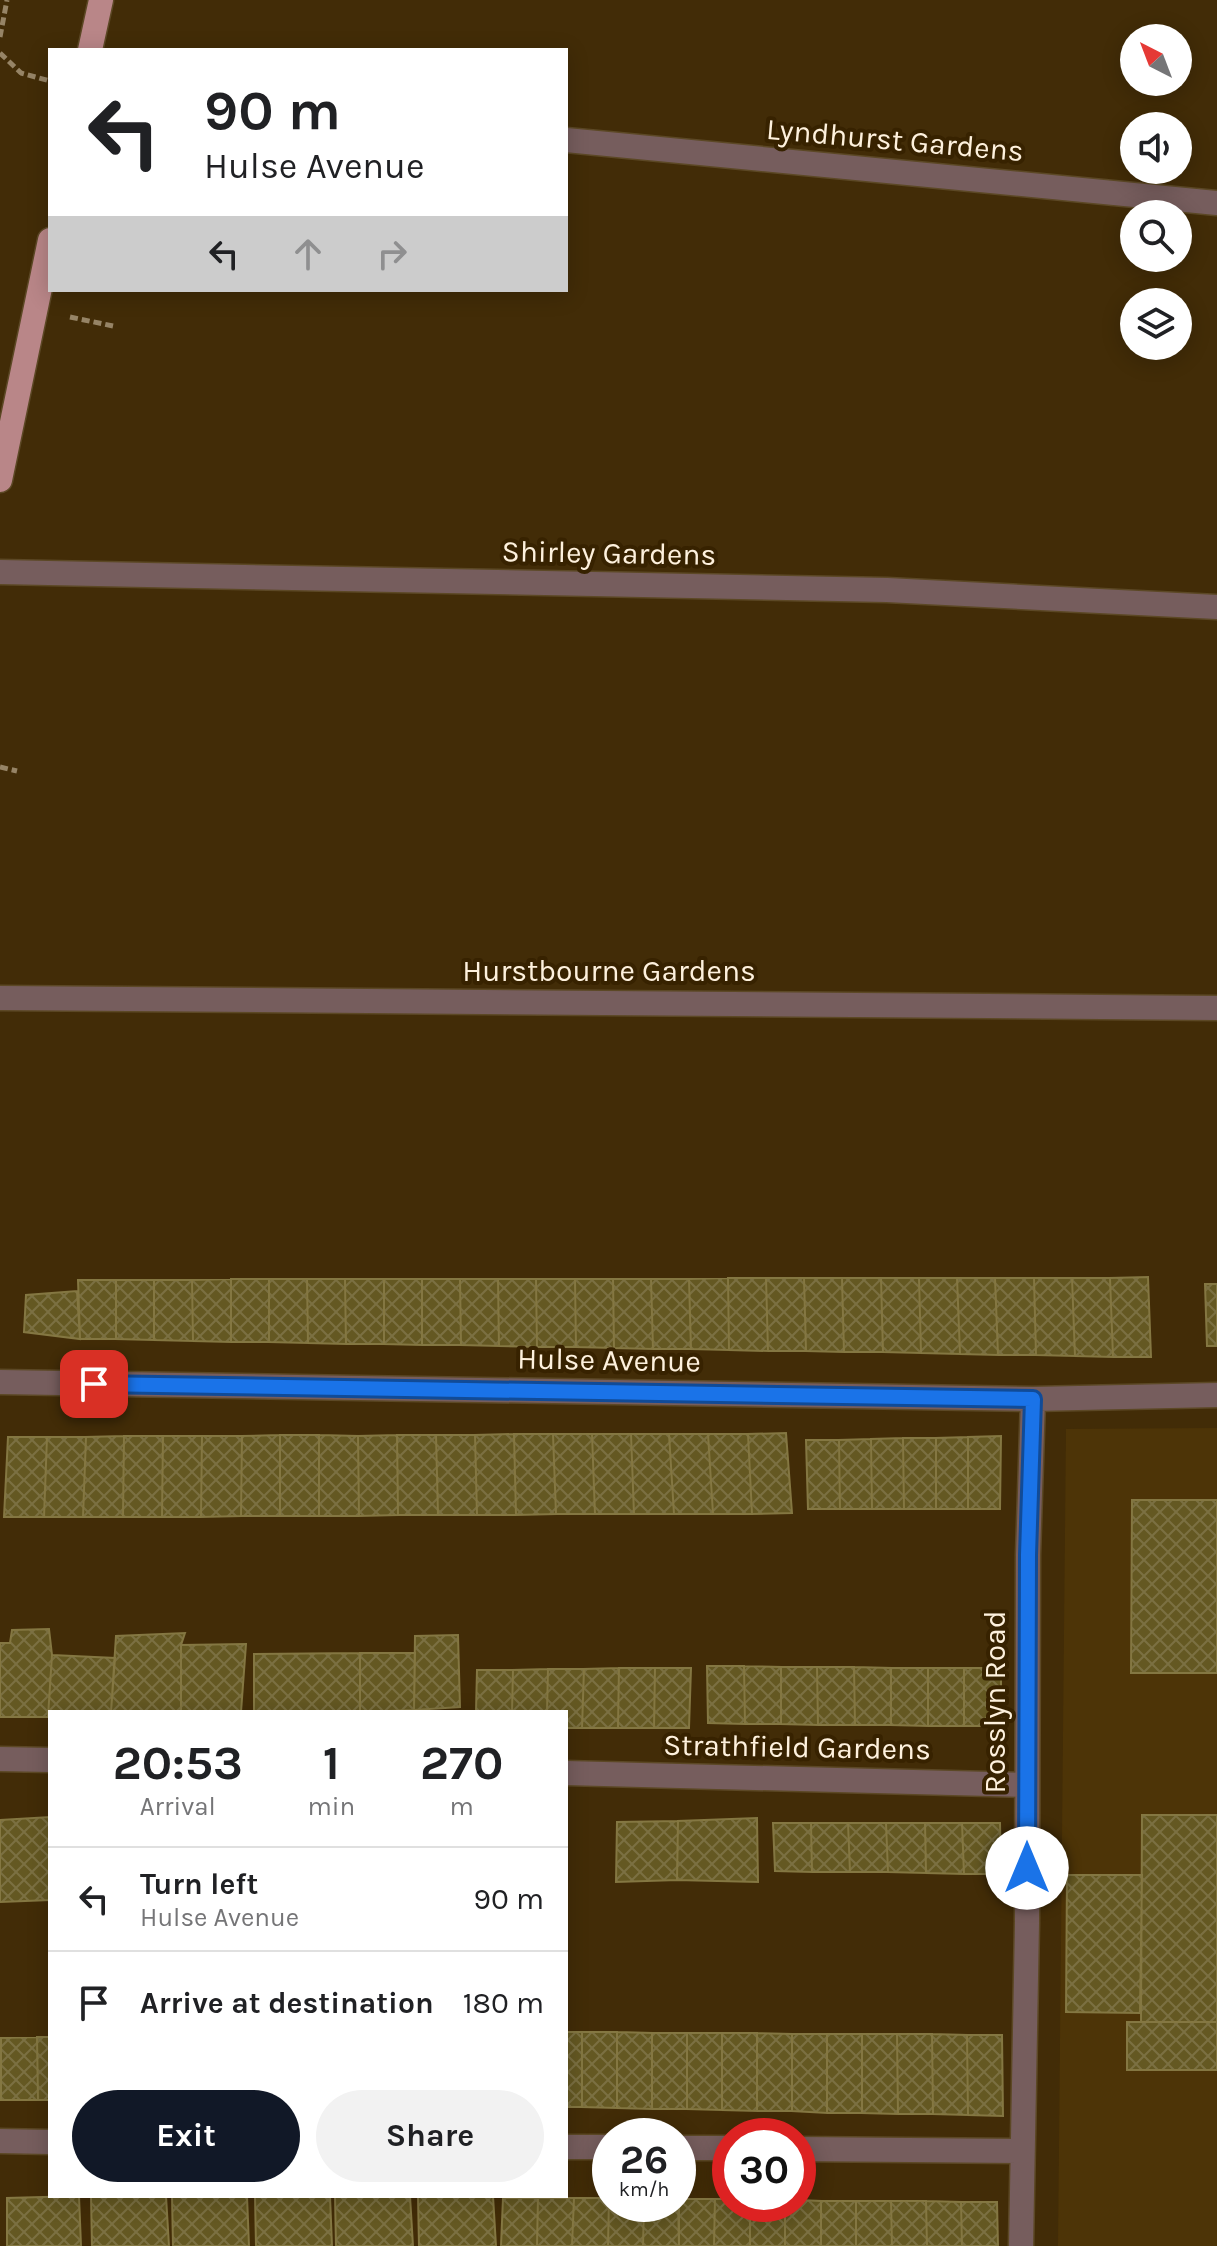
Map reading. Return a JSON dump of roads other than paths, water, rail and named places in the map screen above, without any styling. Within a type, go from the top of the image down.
[{"type":"main road","points":[[90,48],[101,0]]},
{"type":"main road","points":[[0,480],[48,250]]},
{"type":"street","name":"Lyndhurst Gardens","points":[[568,140],[1217,203]]},
{"type":"street","name":"Shirley Gardens","points":[[0,572],[887,590],[1217,607]]},
{"type":"street","name":"Hurstbourne Gardens","points":[[0,998],[1217,1008]]},
{"type":"street","name":"Hulse Avenue","points":[[0,1382],[1033,1399],[1217,1395]]},
{"type":"street","name":"Rosslyn Road","points":[[1021,2246],[1027,1923],[1028,1555],[1033,1399]]},
{"type":"street","points":[[0,1759],[48,1760]]},
{"type":"street","name":"Strathfield Gardens","points":[[568,1773],[1026,1785]]},
{"type":"street","points":[[0,2141],[48,2142]]},
{"type":"street","points":[[568,2147],[592,2147]]},
{"type":"street","points":[[816,2149],[1021,2151]]}]
